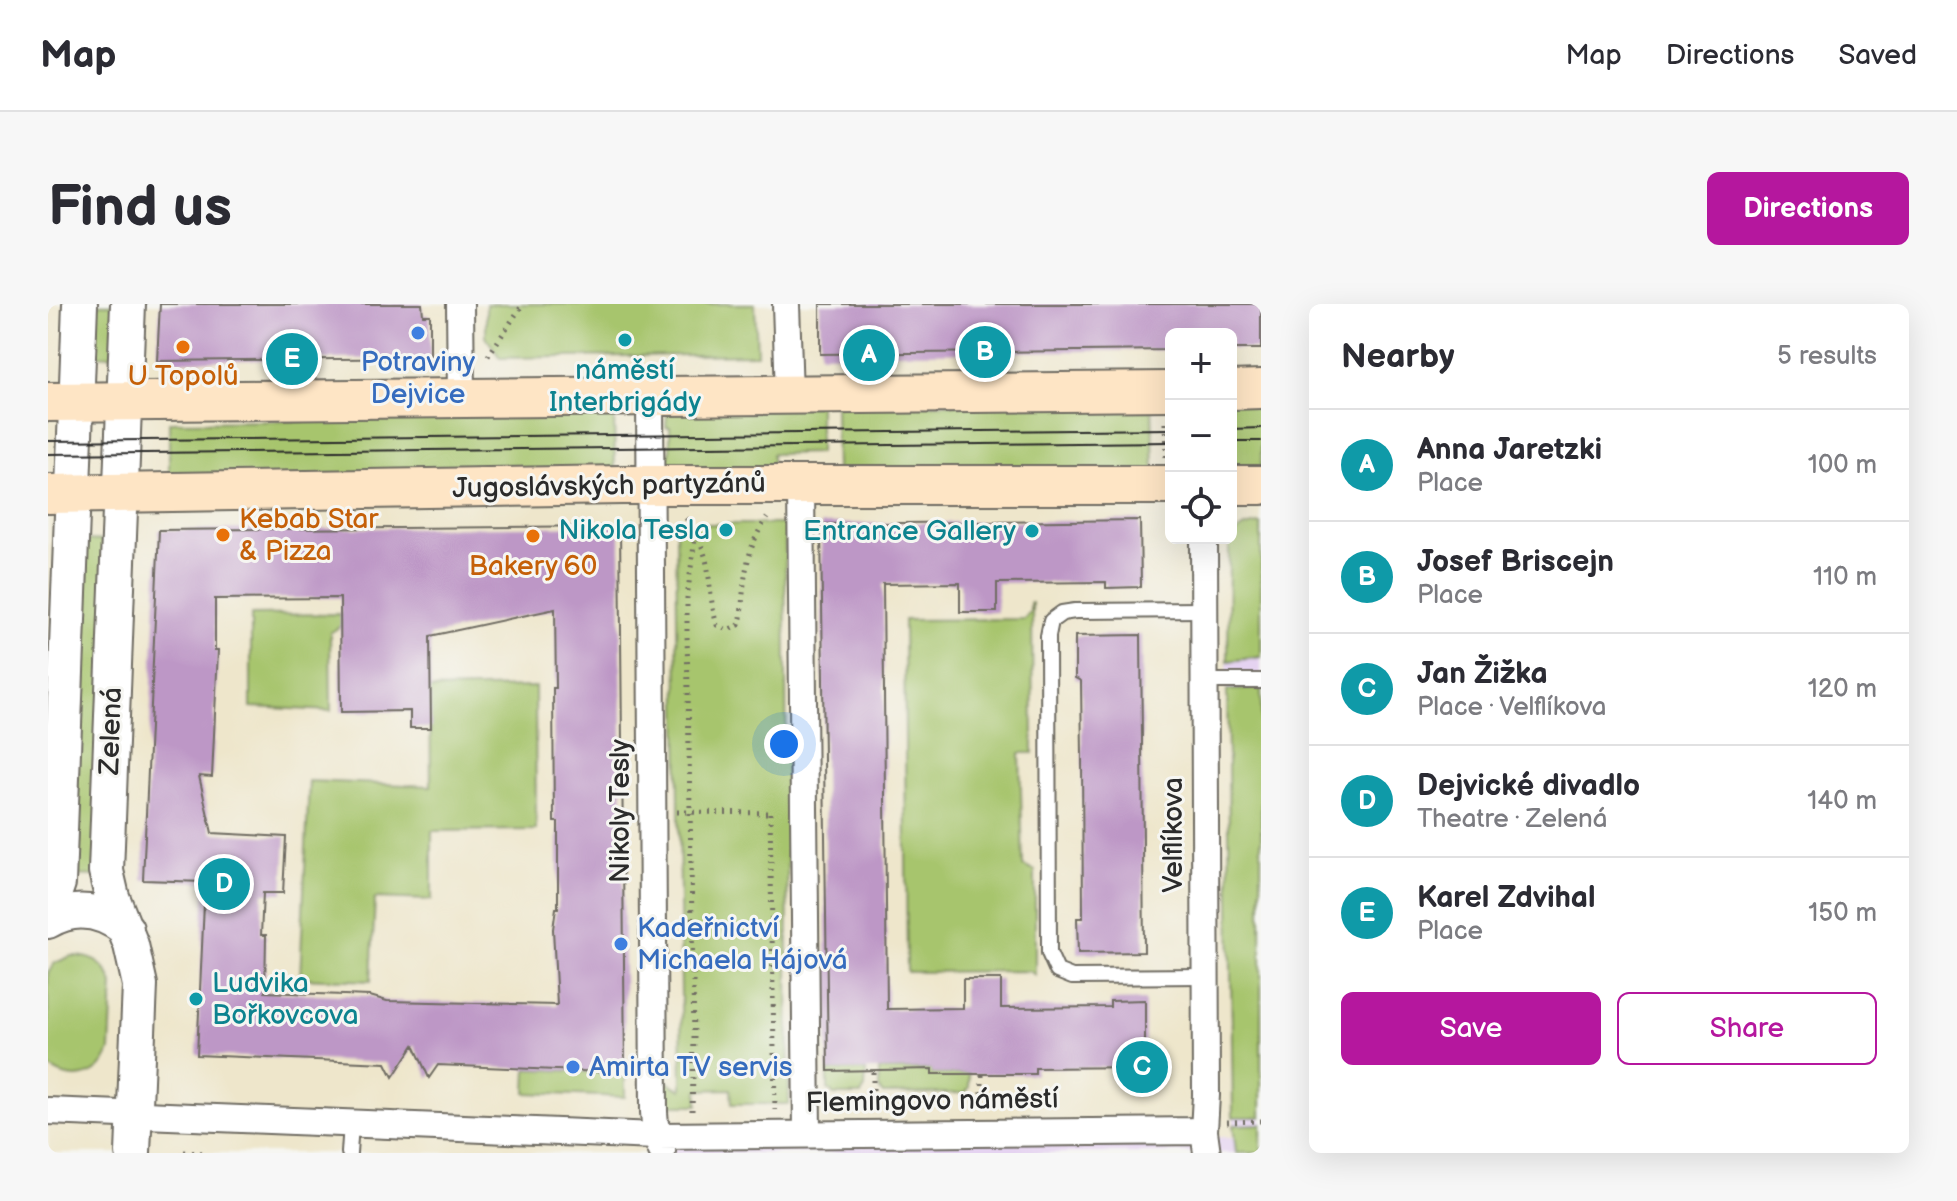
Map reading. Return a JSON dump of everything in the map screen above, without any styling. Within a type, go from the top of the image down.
[{"type":"main road","points":[[1237,390],[1261,389]]},
{"type":"main road","points":[[62,402],[789,395],[1165,406]]},
{"type":"main road","name":"Jugoslávských partyzánů","points":[[60,494],[801,484],[1165,466]]},
{"type":"main road","points":[[1237,485],[1261,485]]},
{"type":"street","name":"Zelená","points":[[48,912],[58,883],[62,402],[80,304]]},
{"type":"street","name":"Zelená","points":[[128,304],[106,871],[112,897],[126,929],[140,985],[133,1153]]},
{"type":"street","points":[[460,304],[461,398]]},
{"type":"street","points":[[786,304],[789,395]]},
{"type":"street","name":"Nikoly Tesly","points":[[650,396],[652,812],[659,1144]]},
{"type":"street","points":[[801,484],[807,1134]]},
{"type":"street","name":"Velflíkova","points":[[1204,544],[1206,976],[1213,1135]]},
{"type":"street","points":[[48,921],[65,913],[91,911],[126,929]]},
{"type":"street","name":"Flemingovo náměstí","points":[[48,1111],[351,1123],[659,1144],[807,1134],[1213,1135]]},
{"type":"lane","points":[[1204,610],[1075,611],[1062,613],[1051,621],[1048,636],[1049,938],[1050,960],[1064,976],[1206,976]]},
{"type":"lane","points":[[1205,681],[1261,681]]},
{"type":"lane","points":[[349,1153],[351,1123]]},
{"type":"path","points":[[483,364],[523,304]]},
{"type":"path","points":[[686,518],[696,530],[710,568],[715,619],[727,630],[739,625],[748,552],[768,517]]},
{"type":"path","points":[[692,1111],[694,1039],[687,598],[696,530]]},
{"type":"path","points":[[652,812],[804,813]]},
{"type":"path","points":[[770,813],[775,1111]]},
{"type":"path","points":[[873,1070],[873,1106]]},
{"type":"path","points":[[982,1074],[982,1093]]},
{"type":"path","points":[[1213,1135],[1261,1121]]},
{"type":"path","points":[[184,1152],[205,1153]]},
{"type":"shaded area","points":[[1261,524],[1261,1153],[654,1153],[710,1141],[1234,1137],[1227,690],[1229,548],[1231,544],[1237,544],[1237,532],[1246,526]]},
{"type":"green space","points":[[92,304],[115,304],[112,356],[89,355]]},
{"type":"green space","name":"náměstí Interbrigády","points":[[486,304],[755,304],[757,354],[500,358],[486,337]]},
{"type":"green space","points":[[1261,401],[1261,470],[1237,471],[1237,402]]},
{"type":"green space","points":[[1152,402],[1154,470],[836,473],[835,405]]},
{"type":"green space","points":[[819,405],[819,453],[772,454],[772,474],[669,469],[666,454],[670,453],[670,427],[666,427],[667,413]]},
{"type":"green space","points":[[614,407],[615,477],[169,480],[169,422],[310,421],[340,412]]},
{"type":"green space","points":[[676,524],[785,524],[789,1104],[732,1104],[731,1089],[698,1090],[698,1105],[665,1105],[662,1079],[682,1090]]},
{"type":"green space","points":[[1261,524],[1261,655],[1228,661],[1229,548],[1230,544],[1237,544],[1237,533]]},
{"type":"green space","points":[[81,540],[109,541],[99,876],[67,875]]},
{"type":"green space","points":[[1030,603],[1033,753],[1020,753],[1023,866],[1035,871],[1035,975],[1029,971],[907,972],[904,620],[1024,619],[1030,612]]},
{"type":"green space","points":[[341,614],[341,626],[330,633],[331,711],[251,707],[251,615]]},
{"type":"green space","points":[[535,687],[536,830],[432,831],[432,900],[375,898],[371,981],[300,978],[309,781],[431,786],[430,689]]},
{"type":"green space","points":[[1261,689],[1261,1117],[1233,1117],[1227,690]]},
{"type":"green space","points":[[71,956],[97,962],[113,984],[110,1050],[92,1073],[75,1077],[66,1076],[48,1066],[48,972],[55,963]]},
{"type":"green space","points":[[527,1069],[625,1073],[625,1097],[526,1093]]},
{"type":"green space","points":[[866,1070],[865,1088],[861,1095],[834,1095],[828,1089],[828,1071]]},
{"type":"green space","points":[[879,1070],[969,1074],[969,1088],[965,1093],[883,1094],[879,1089]]},
{"type":"green space","points":[[1261,1124],[1261,1153],[1236,1153],[1233,1125]]},
{"type":"building","points":[[160,304],[422,304],[423,315],[430,315],[430,358],[157,361]]},
{"type":"building","points":[[820,304],[1261,304],[1261,349],[1237,349],[1237,328],[1165,328],[1165,350],[820,354]]},
{"type":"building","points":[[1140,520],[1141,587],[1106,588],[1106,582],[997,583],[997,612],[960,612],[960,583],[883,584],[887,1009],[963,1008],[963,979],[1001,979],[1001,1008],[1110,1007],[1110,1001],[1145,1000],[1145,1067],[1035,1068],[1035,1074],[932,1074],[932,1069],[828,1071],[821,524]]},
{"type":"building","points":[[620,526],[625,1073],[438,1065],[429,1078],[414,1045],[393,1077],[386,1063],[197,1055],[205,882],[143,880],[159,530]],"holes":[[[340,598],[341,712],[410,711],[410,728],[431,728],[430,636],[555,609],[554,822],[558,822],[558,908],[553,929],[557,1005],[387,1001],[370,996],[265,992],[266,935],[261,935],[263,893],[283,893],[286,837],[212,833],[199,776],[212,777],[218,650],[215,650],[215,599]]]},
{"type":"building","points":[[1141,635],[1144,952],[1078,953],[1077,918],[1083,918],[1082,757],[1081,681],[1075,678],[1075,636]]},
{"type":"tram line","points":[[1237,429],[1261,428]]},
{"type":"tram line","points":[[48,441],[1165,429]]},
{"type":"tram line","points":[[1237,441],[1261,441]]},
{"type":"tram line","points":[[48,454],[1165,442]]},
{"type":"place","name":"Potraviny Dejvice","points":[[418,333]]},
{"type":"place","name":"náměstí Interbrigády","points":[[625,340]]},
{"type":"place","name":"U Topolů","points":[[183,347]]},
{"type":"place","name":"Josef Briscejn","points":[[985,352]]},
{"type":"place","name":"Anna Jaretzki","points":[[869,355]]},
{"type":"place","name":"Karel Zdvihal","points":[[292,359]]},
{"type":"place","name":"Nikola Tesla","points":[[726,530]]},
{"type":"place","name":"Entrance Gallery","points":[[1032,531]]},
{"type":"place","name":"Kebab Star & Pizza","points":[[223,535]]},
{"type":"place","name":"Bakery 60","points":[[533,536]]},
{"type":"place","name":"Dejvické divadlo","points":[[224,884]]},
{"type":"place","name":"Kadeřnictví Michaela Hájová","points":[[621,944]]},
{"type":"place","name":"Ludvika Bořkovcova","points":[[196,999]]},
{"type":"place","name":"Amirta TV servis","points":[[573,1067]]},
{"type":"place","name":"Jan Žižka","points":[[1142,1067]]}]
